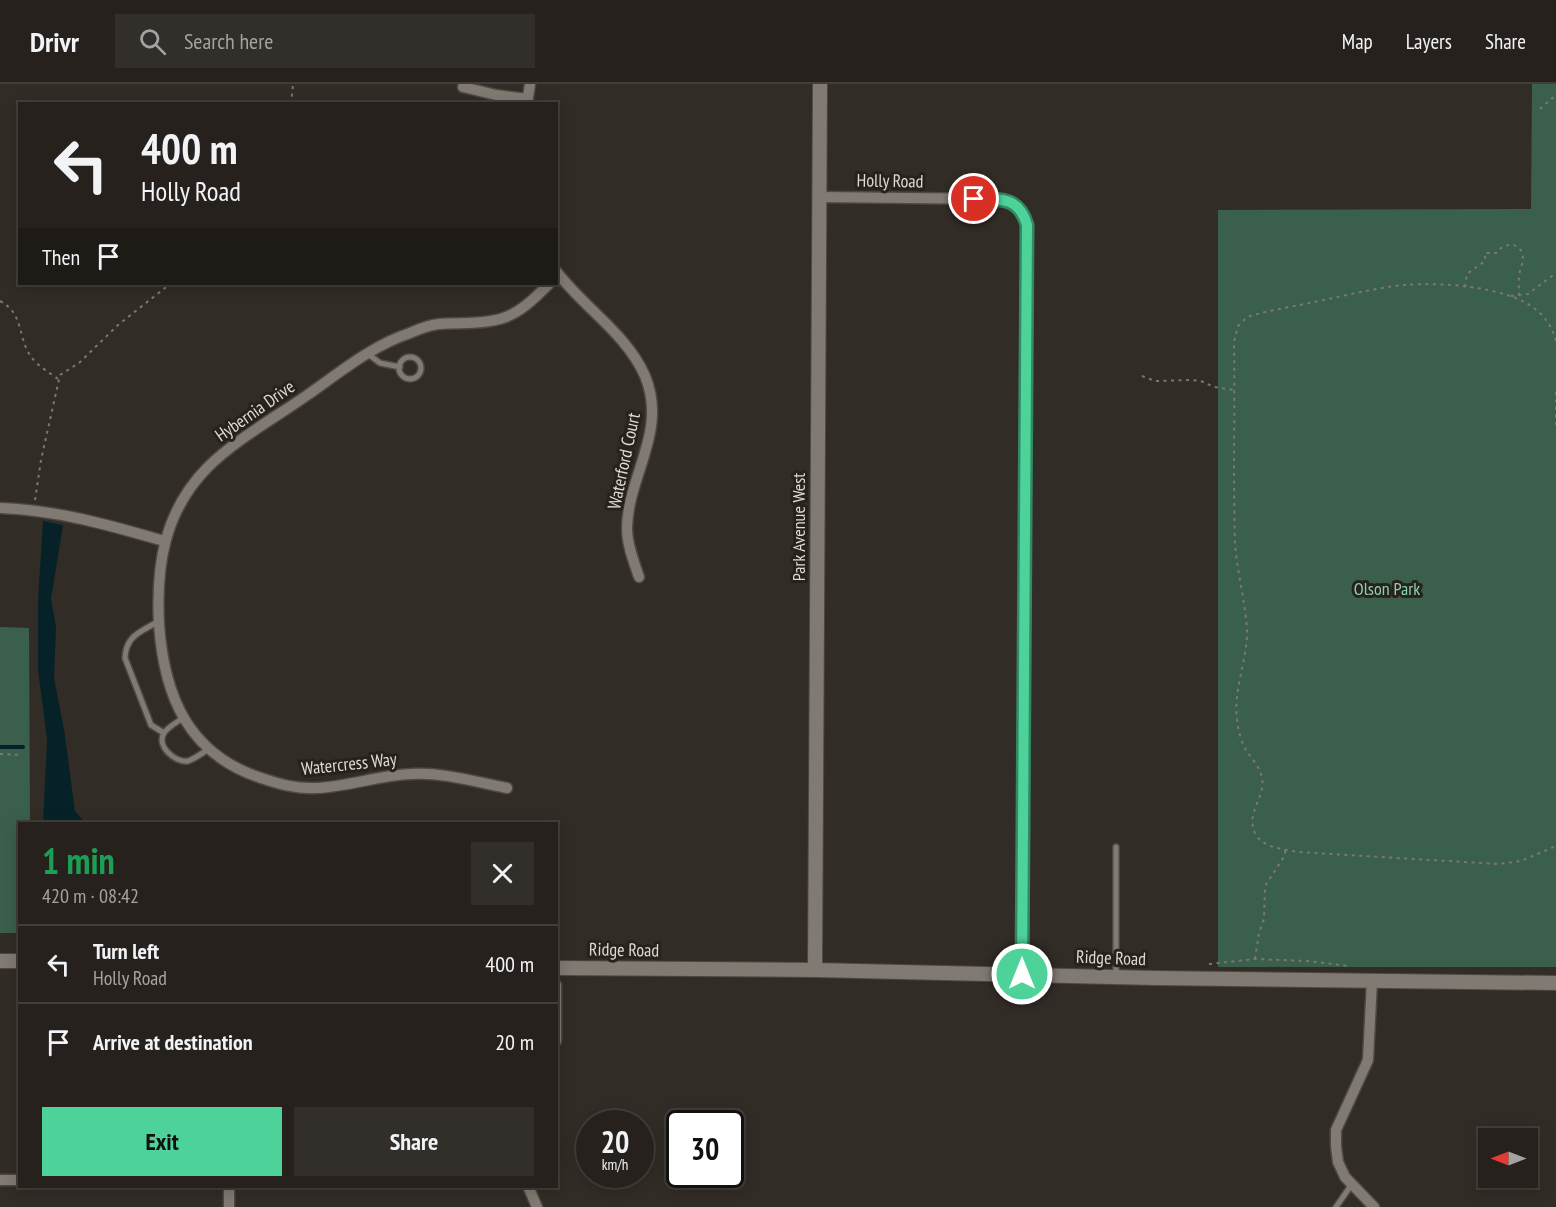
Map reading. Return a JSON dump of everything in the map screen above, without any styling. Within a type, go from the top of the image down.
[{"type":"street","points":[[463,87],[527,101],[530,84]]},
{"type":"street","name":"Park Avenue West","points":[[815,970],[820,84]]},
{"type":"street","name":"Holly Road","points":[[819,196],[996,199],[1015,204],[1024,216],[1027,225],[1022,974]]},
{"type":"street","name":"Waterford Court","points":[[558,274],[622,343],[641,367],[650,393],[652,426],[632,498],[627,527],[639,577]]},
{"type":"street","name":"Hybernia Drive","points":[[164,541],[182,502],[208,467],[225,452],[366,353],[394,338],[435,325],[500,320],[525,306],[548,285]]},
{"type":"street","points":[[0,508],[67,514],[164,541]]},
{"type":"street","name":"Watercress Way","points":[[164,541],[157,594],[161,654],[170,689],[183,717],[194,733],[209,749],[239,771],[287,787],[315,788],[413,774],[440,776],[507,788]]},
{"type":"street","points":[[0,961],[18,961]]},
{"type":"street","name":"Ridge Road","points":[[558,968],[815,970],[1155,978],[1556,983]]},
{"type":"street","points":[[1372,980],[1368,1060],[1336,1130],[1335,1146],[1345,1177],[1374,1207]]},
{"type":"street","points":[[0,1180],[18,1180]]},
{"type":"street","points":[[229,1188],[230,1207]]},
{"type":"street","points":[[529,1188],[537,1207]]},
{"type":"lane","points":[[366,353],[381,363],[400,367]]},
{"type":"lane","points":[[410,357],[419,362],[421,369],[415,377],[409,378],[403,375],[400,367],[403,359],[410,357]]},
{"type":"lane","points":[[159,621],[131,638],[126,646],[125,658],[151,725],[164,733]]},
{"type":"lane","points":[[183,717],[164,733],[162,739],[168,752],[181,761],[189,760],[209,749]]},
{"type":"lane","points":[[1116,847],[1116,976]]},
{"type":"lane","points":[[1336,1207],[1352,1184]]},
{"type":"path","points":[[291,102],[293,84]]},
{"type":"path","points":[[1540,109],[1556,95]]},
{"type":"path","points":[[1465,287],[1467,274],[1485,261],[1485,253],[1497,253],[1501,248],[1511,244],[1520,248],[1524,261],[1519,296]]},
{"type":"path","points":[[1556,273],[1535,290],[1519,296],[1433,284],[1401,286],[1353,294],[1247,317],[1238,326],[1234,342],[1235,541],[1246,627],[1237,717],[1241,739],[1262,778],[1261,794],[1253,814],[1254,828],[1262,841],[1297,852],[1498,864],[1521,861],[1556,846]]},
{"type":"path","points":[[39,510],[41,460],[60,375],[80,363],[118,325],[169,285]]},
{"type":"path","points":[[1508,296],[1541,313],[1549,322],[1556,340]]},
{"type":"path","points":[[0,301],[9,306],[16,316],[32,359],[58,379]]},
{"type":"path","points":[[1142,376],[1155,381],[1201,381],[1214,387],[1234,390]]},
{"type":"path","points":[[1556,392],[1556,427]]},
{"type":"path","points":[[0,754],[22,754]]},
{"type":"path","points":[[1255,959],[1264,919],[1265,886],[1285,855],[1285,849]]},
{"type":"path","points":[[1205,965],[1255,959],[1350,966]]},
{"type":"green space","name":"Olson Park","points":[[1532,84],[1556,84],[1556,967],[1218,967],[1218,210],[1531,209]]},
{"type":"green space","points":[[0,627],[29,628],[30,822],[18,822],[18,933],[0,933]]},
{"type":"water","points":[[43,521],[63,525],[51,599],[56,627],[54,678],[64,729],[75,811],[84,822],[43,822],[47,739],[38,670],[38,600]]},
{"type":"waterway","points":[[0,747],[23,747]]},
{"type":"route","points":[[974,199],[996,199],[1015,204],[1024,216],[1027,225],[1022,974]]}]
